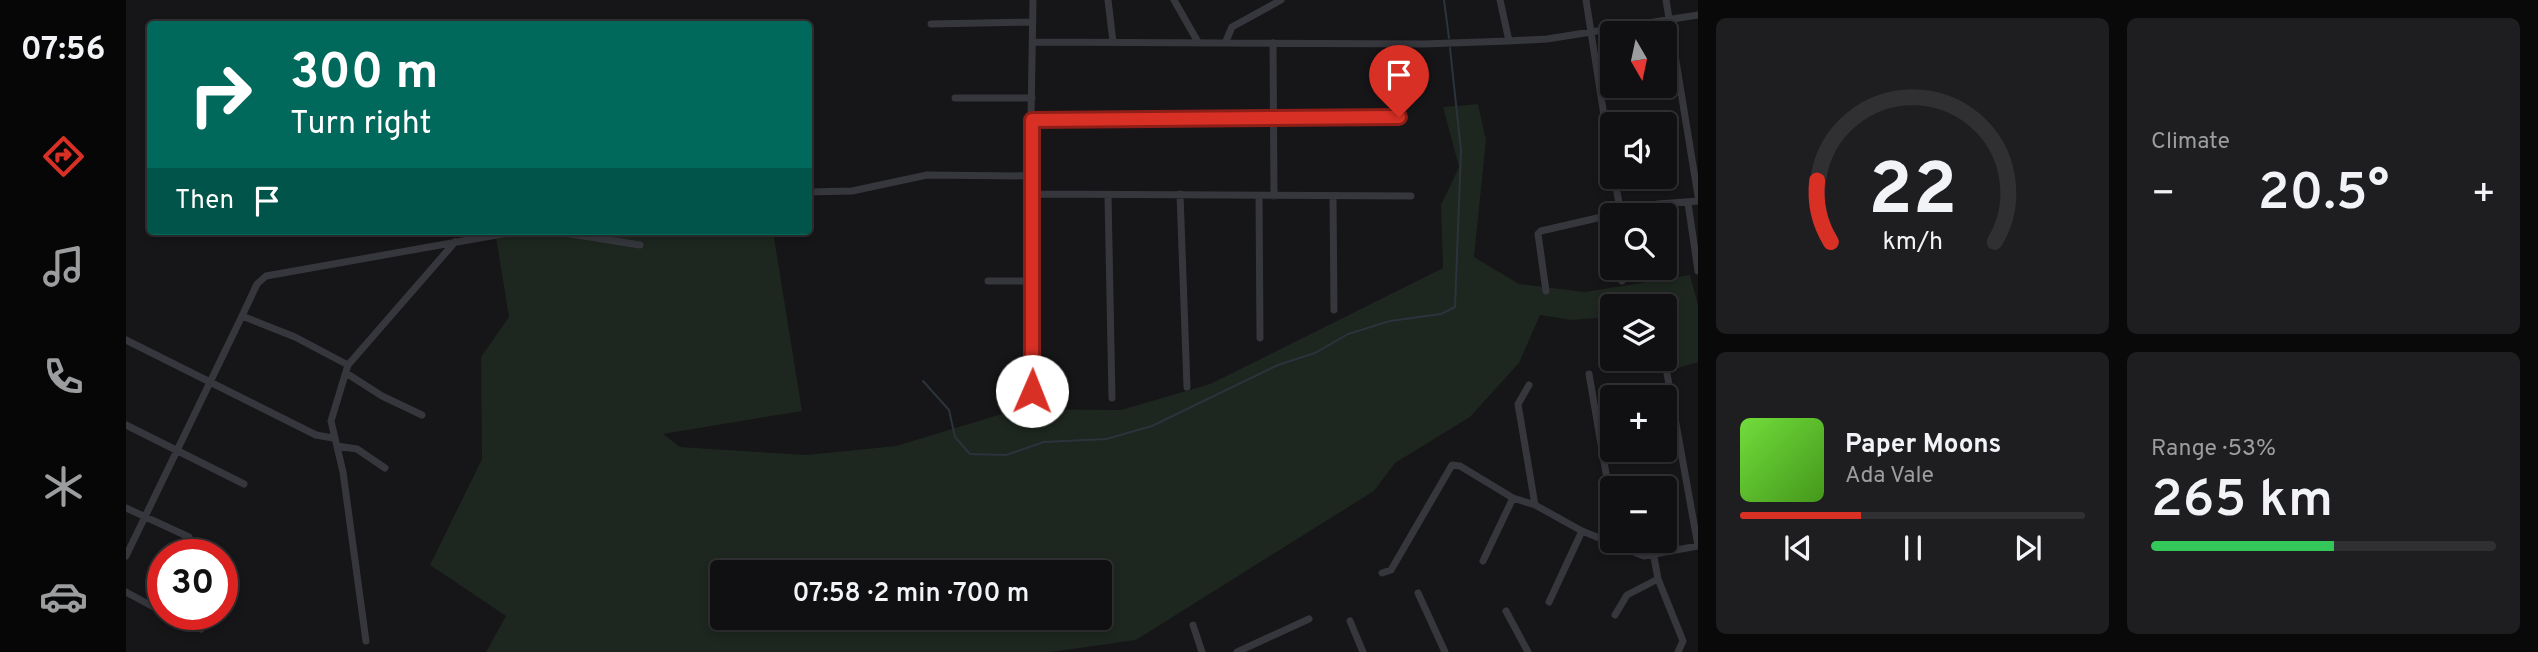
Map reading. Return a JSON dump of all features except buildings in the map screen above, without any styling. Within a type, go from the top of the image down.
[{"type":"street","points":[[1032,391],[1030,176],[1033,0]]},
{"type":"street","points":[[1108,0],[1113,42]]},
{"type":"street","points":[[1174,0],[1198,43]]},
{"type":"street","points":[[1226,41],[1231,27],[1281,0]]},
{"type":"street","points":[[1500,0],[1509,41]]},
{"type":"street","points":[[1586,0],[1604,112]]},
{"type":"street","points":[[1666,0],[1698,196]]},
{"type":"street","points":[[1033,41],[1423,44],[1509,41],[1547,39],[1698,15]]},
{"type":"street","points":[[931,24],[1033,22]]},
{"type":"street","points":[[1273,43],[1274,196]]},
{"type":"street","points":[[955,98],[1032,98]]},
{"type":"street","points":[[1032,120],[1399,117]]},
{"type":"street","points":[[812,192],[852,191],[927,175],[1030,176]]},
{"type":"street","points":[[1032,194],[1412,196]]},
{"type":"street","points":[[1108,194],[1112,398]]},
{"type":"street","points":[[1180,194],[1187,387]]},
{"type":"street","points":[[1259,196],[1259,338]]},
{"type":"street","points":[[1334,197],[1334,310]]},
{"type":"street","points":[[1677,203],[1698,201]]},
{"type":"street","points":[[1688,203],[1698,271]]},
{"type":"street","points":[[1546,291],[1538,234],[1600,218]]},
{"type":"street","points":[[126,556],[257,284],[273,273],[493,235]]},
{"type":"street","points":[[576,235],[640,245]]},
{"type":"street","points":[[366,641],[332,415],[347,369],[455,241]]},
{"type":"street","points":[[988,281],[1033,281]]},
{"type":"street","points":[[242,316],[295,337],[347,369],[382,396],[422,415]]},
{"type":"street","points":[[126,340],[316,435],[357,449],[385,468]]},
{"type":"street","points":[[1638,553],[1654,557],[1698,546],[1667,371]]},
{"type":"street","points":[[1589,374],[1607,476]]},
{"type":"street","points":[[1529,386],[1518,404],[1535,505]]},
{"type":"street","points":[[126,425],[244,484]]},
{"type":"street","points":[[1382,573],[1391,570],[1447,469],[1452,465],[1460,466],[1513,498],[1535,505],[1582,531],[1600,536]]},
{"type":"street","points":[[1483,561],[1513,498]]},
{"type":"street","points":[[126,508],[189,537]]},
{"type":"street","points":[[1549,602],[1582,531]]},
{"type":"street","points":[[1654,557],[1658,579],[1683,641],[1678,652]]},
{"type":"street","points":[[1615,615],[1627,595],[1658,579]]},
{"type":"street","points":[[126,593],[147,604]]},
{"type":"street","points":[[1418,593],[1445,652]]},
{"type":"street","points":[[1506,611],[1528,652]]},
{"type":"street","points":[[1237,652],[1309,619]]},
{"type":"street","points":[[1350,621],[1363,652]]},
{"type":"street","points":[[1194,625],[1202,652]]},
{"type":"shaded area","points":[[1478,104],[1486,140],[1474,257],[1519,284],[1585,292],[1659,280],[1677,280],[1677,277],[1690,275],[1698,305],[1698,362],[1677,368],[1677,294],[1600,294],[1600,318],[1571,320],[1540,315],[1519,363],[1470,417],[1395,463],[1374,491],[1136,640],[1051,652],[486,652],[506,616],[430,565],[482,459],[481,357],[509,317],[496,235],[774,235],[802,411],[663,434],[680,447],[806,455],[896,446],[1018,409],[1121,410],[1210,384],[1443,268],[1441,205],[1459,167],[1443,107]]},
{"type":"waterway","points":[[1444,0],[1449,38]]},
{"type":"waterway","points":[[923,381],[949,410],[955,437],[970,454],[1006,455],[1044,442],[1106,439],[1152,426],[1278,365],[1315,353],[1348,334],[1390,321],[1441,314],[1455,307],[1461,151],[1450,48]]},
{"type":"route","points":[[1032,391],[1032,120],[1399,117]]}]
